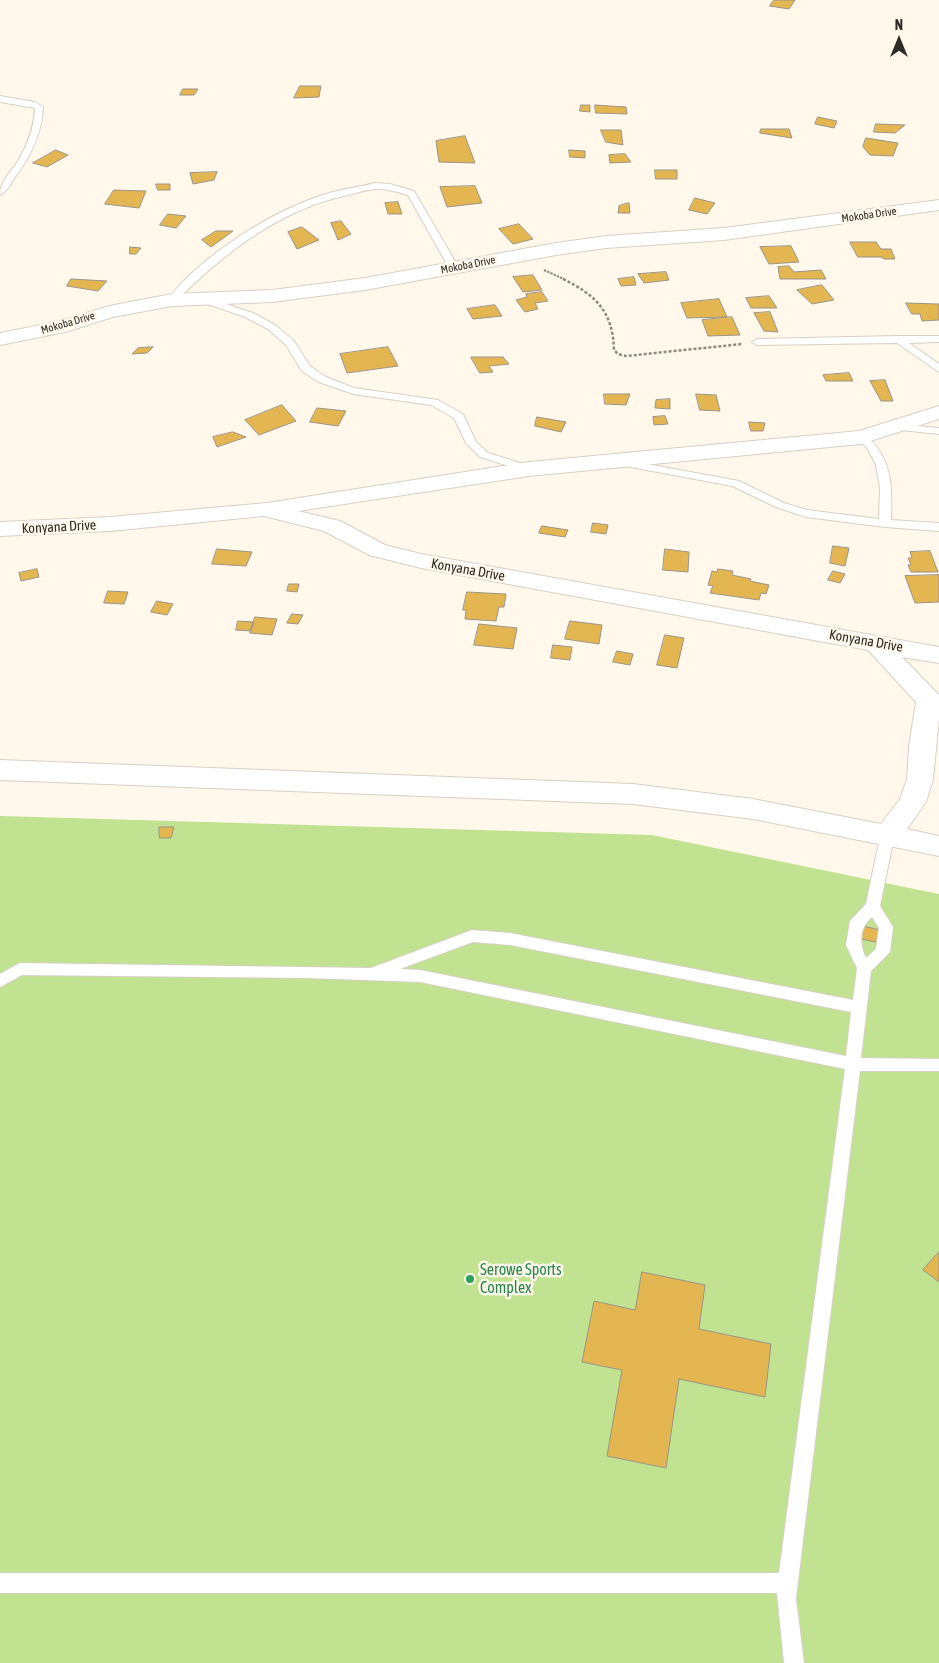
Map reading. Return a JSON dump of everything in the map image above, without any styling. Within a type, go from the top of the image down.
[{"type":"street","name":"Mokoba Drive","points":[[0,339],[66,326],[109,312],[172,300],[272,296],[365,284],[606,242],[724,234],[796,226],[939,205]]},
{"type":"street","points":[[264,509],[528,469],[861,437],[939,412]]},
{"type":"street","name":"Konyana Drive","points":[[0,530],[110,524],[264,509],[332,526],[377,550],[421,561],[939,655]]},
{"type":"street","points":[[874,642],[934,695],[922,746],[920,778],[912,802],[887,837]]},
{"type":"street","points":[[0,770],[633,794],[753,809],[939,846]]},
{"type":"lane","points":[[0,100],[35,104],[38,107],[39,113],[37,128],[28,151],[0,192]]},
{"type":"lane","points":[[172,300],[204,268],[235,245],[285,215],[329,196],[375,186],[390,187],[411,193],[454,268]]},
{"type":"lane","points":[[201,298],[266,323],[289,342],[307,370],[327,382],[346,389],[425,400],[444,406],[459,416],[471,443],[484,455],[528,469]]},
{"type":"lane","points":[[898,339],[939,369]]},
{"type":"lane","points":[[757,342],[939,339]]},
{"type":"lane","points":[[895,427],[939,431]]},
{"type":"lane","points":[[861,437],[872,445],[880,458],[887,496],[885,523]]},
{"type":"lane","points":[[612,461],[735,483],[780,505],[806,513],[885,523],[939,527]]},
{"type":"lane","points":[[794,1663],[786,1598],[860,1008],[864,968],[853,945],[858,921],[873,907],[887,837]]},
{"type":"lane","points":[[864,968],[883,952],[886,927],[873,907]]},
{"type":"lane","points":[[369,974],[472,936],[510,939],[860,1008]]},
{"type":"lane","points":[[0,981],[20,969],[420,976],[854,1064],[939,1065]]},
{"type":"lane","points":[[0,1583],[788,1583]]},
{"type":"path","points":[[508,258],[558,277],[599,301],[610,319],[615,343],[614,350],[618,354],[626,356],[757,342]]},
{"type":"green space","name":"Serowe Sports Complex","points":[[0,816],[652,835],[939,894],[939,1663],[0,1663]]},
{"type":"building","points":[[774,0],[795,0],[789,9],[770,6]]},
{"type":"building","points":[[300,86],[321,86],[319,97],[294,98]]},
{"type":"building","points":[[183,89],[198,89],[194,95],[180,95]]},
{"type":"building","points":[[581,105],[590,105],[590,112],[580,111]]},
{"type":"building","points":[[595,105],[626,107],[627,114],[596,113]]},
{"type":"building","points":[[818,117],[837,121],[834,128],[815,124]]},
{"type":"building","points":[[876,124],[905,125],[895,133],[874,132]]},
{"type":"building","points":[[761,129],[789,129],[792,138],[760,133]]},
{"type":"building","points":[[601,130],[621,130],[623,145],[606,142]]},
{"type":"building","points":[[465,136],[475,163],[439,162],[436,141]]},
{"type":"building","points":[[866,138],[898,143],[893,156],[870,155],[863,147]]},
{"type":"building","points":[[56,150],[68,155],[47,167],[33,163]]},
{"type":"building","points":[[569,150],[585,151],[585,158],[570,157]]},
{"type":"building","points":[[625,154],[631,162],[610,163],[609,155]]},
{"type":"building","points":[[655,170],[677,170],[677,179],[656,179]]},
{"type":"building","points":[[217,172],[214,180],[193,184],[190,173]]},
{"type":"building","points":[[156,184],[170,184],[170,190],[158,190]]},
{"type":"building","points":[[475,186],[482,203],[447,207],[440,187]]},
{"type":"building","points":[[114,190],[146,191],[139,208],[105,204]]},
{"type":"building","points":[[695,198],[715,203],[707,214],[689,210]]},
{"type":"building","points":[[398,202],[402,214],[388,214],[385,203]]},
{"type":"building","points":[[629,203],[630,213],[618,213],[619,206]]},
{"type":"building","points":[[168,214],[186,216],[176,228],[160,225]]},
{"type":"building","points":[[341,221],[351,234],[338,240],[331,223]]},
{"type":"building","points":[[519,224],[533,239],[513,244],[499,229]]},
{"type":"building","points":[[302,227],[319,240],[297,249],[288,232]]},
{"type":"building","points":[[216,231],[233,231],[211,247],[202,240]]},
{"type":"building","points":[[850,242],[876,242],[881,249],[891,249],[895,259],[858,257]]},
{"type":"building","points":[[791,246],[799,262],[769,264],[760,247]]},
{"type":"building","points":[[130,247],[141,248],[136,254],[130,254]]},
{"type":"building","points":[[789,266],[794,272],[821,270],[826,279],[780,279],[778,267]]},
{"type":"building","points":[[666,272],[669,280],[644,283],[638,274]]},
{"type":"building","points":[[533,275],[542,290],[523,292],[513,277]]},
{"type":"building","points":[[634,277],[636,285],[621,286],[618,279]]},
{"type":"building","points":[[71,279],[107,281],[98,291],[67,286]]},
{"type":"building","points":[[822,285],[834,300],[812,304],[797,290]]},
{"type":"building","points":[[542,292],[548,301],[535,303],[538,309],[525,312],[516,300],[527,297],[526,294]]},
{"type":"building","points":[[769,296],[777,308],[751,308],[746,298]]},
{"type":"building","points":[[719,299],[727,317],[687,318],[681,303]]},
{"type":"building","points":[[906,303],[939,304],[939,320],[922,321],[920,314],[912,314]]},
{"type":"building","points":[[495,305],[502,316],[473,319],[467,309]]},
{"type":"building","points":[[770,312],[778,332],[764,331],[754,313]]},
{"type":"building","points":[[732,317],[740,335],[708,336],[702,320]]},
{"type":"building","points":[[153,347],[147,353],[132,354],[138,348]]},
{"type":"building","points":[[388,347],[398,366],[347,373],[340,354]]},
{"type":"building","points":[[471,357],[503,357],[509,364],[489,366],[493,372],[480,373]]},
{"type":"building","points":[[849,373],[853,381],[826,381],[823,375]]},
{"type":"building","points":[[885,380],[893,401],[881,401],[870,381]]},
{"type":"building","points":[[604,394],[630,394],[626,405],[605,404]]},
{"type":"building","points":[[696,394],[716,395],[720,411],[700,410]]},
{"type":"building","points":[[670,399],[670,409],[655,408],[656,400]]},
{"type":"building","points":[[282,405],[296,421],[259,435],[245,420]]},
{"type":"building","points":[[317,408],[346,411],[338,426],[310,422]]},
{"type":"building","points":[[665,416],[668,424],[654,425],[653,417]]},
{"type":"building","points":[[537,417],[566,422],[561,432],[535,426]]},
{"type":"building","points":[[749,422],[765,423],[763,431],[751,431]]},
{"type":"building","points":[[233,432],[246,437],[217,447],[213,437]]},
{"type":"building","points":[[593,523],[608,525],[606,534],[591,532]]},
{"type":"building","points":[[542,526],[568,530],[565,537],[539,533]]},
{"type":"building","points":[[833,546],[849,548],[845,566],[830,563]]},
{"type":"building","points":[[217,549],[252,552],[246,566],[212,564]]},
{"type":"building","points":[[665,549],[689,552],[688,572],[663,570]]},
{"type":"building","points":[[930,551],[938,572],[911,572],[908,565],[911,565],[908,558],[912,558],[910,552]]},
{"type":"building","points":[[37,569],[39,577],[21,581],[19,573]]},
{"type":"building","points":[[718,569],[733,571],[732,575],[769,585],[766,594],[761,593],[759,600],[710,593],[713,586],[708,585],[712,571],[717,572]]},
{"type":"building","points":[[833,571],[845,574],[840,583],[828,580]]},
{"type":"building","points":[[939,575],[939,602],[915,603],[905,576]]},
{"type":"building","points":[[289,584],[299,584],[297,592],[287,591]]},
{"type":"building","points":[[108,591],[128,592],[124,604],[104,603]]},
{"type":"building","points":[[467,592],[506,594],[504,607],[499,607],[496,621],[465,619],[466,610],[463,610]]},
{"type":"building","points":[[157,601],[173,604],[167,615],[151,612]]},
{"type":"building","points":[[292,614],[303,615],[298,624],[287,623]]},
{"type":"building","points":[[255,617],[277,619],[272,635],[250,633]]},
{"type":"building","points":[[238,621],[254,622],[251,631],[236,630]]},
{"type":"building","points":[[570,621],[602,625],[599,644],[565,639]]},
{"type":"building","points":[[479,624],[517,628],[513,649],[474,645]]},
{"type":"building","points":[[665,635],[684,638],[677,668],[657,665]]},
{"type":"building","points":[[553,645],[572,647],[570,660],[551,658]]},
{"type":"building","points":[[617,651],[633,654],[630,665],[613,662]]},
{"type":"building","points":[[159,827],[174,827],[171,838],[160,838]]},
{"type":"building","points":[[862,926],[881,930],[880,943],[861,939]]},
{"type":"building","points":[[939,1252],[939,1282],[923,1270]]},
{"type":"building","points":[[642,1272],[705,1285],[699,1329],[771,1344],[765,1397],[679,1379],[666,1468],[607,1456],[622,1370],[582,1362],[594,1301],[635,1310]]},
{"type":"place","name":"Serowe Sports Complex","points":[[470,1279]]}]
